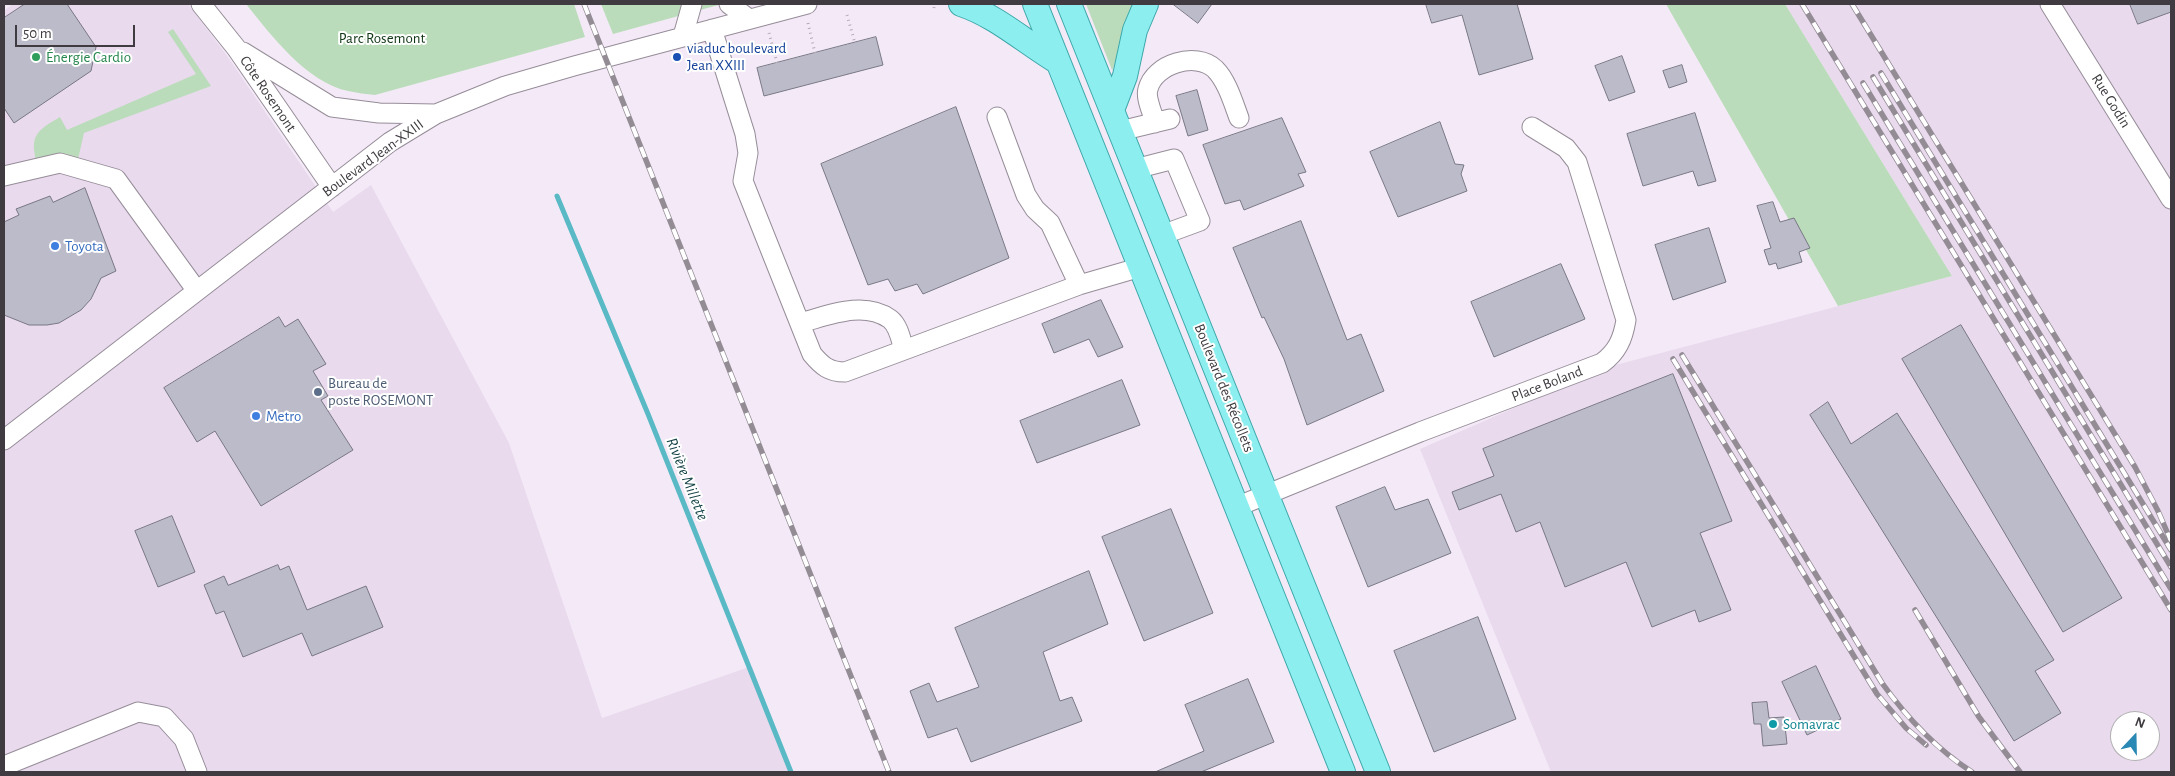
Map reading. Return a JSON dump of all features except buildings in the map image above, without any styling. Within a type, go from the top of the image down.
[{"type":"main road","points":[[961,4],[995,20],[1026,43],[1058,62]]},
{"type":"main road","points":[[1035,4],[1343,772]]},
{"type":"main road","name":"Boulevard des Récollets","points":[[1069,4],[1378,772]]},
{"type":"main road","points":[[1116,121],[1135,30],[1146,4]]},
{"type":"street","name":"Côte Rosemont","points":[[201,4],[237,49],[332,187]]},
{"type":"street","points":[[682,36],[692,4]]},
{"type":"street","points":[[729,4],[749,19]]},
{"type":"street","name":"Boulevard Jean-XXIII","points":[[4,440],[390,142],[436,114],[482,94],[527,79],[807,4]]},
{"type":"street","name":"Rue Godin","points":[[2050,4],[2171,199]]},
{"type":"street","points":[[712,29],[748,153],[743,181],[812,354],[821,365],[833,372],[846,372],[1079,285],[1141,268]]},
{"type":"street","points":[[237,49],[332,107],[379,113],[436,114]]},
{"type":"street","points":[[1116,121],[1162,121],[1147,93],[1149,85],[1166,68],[1185,60],[1205,63],[1215,69],[1223,80],[1239,118]]},
{"type":"street","points":[[997,117],[1026,194],[1035,208],[1050,223],[1079,285]]},
{"type":"street","name":"Place Boland","points":[[1236,507],[1420,432],[1602,363],[1615,354],[1624,334],[1626,320],[1577,162],[1566,148],[1532,127]]},
{"type":"street","points":[[1135,169],[1174,159],[1200,221],[1162,235]]},
{"type":"street","points":[[4,176],[60,163],[116,179],[197,290]]},
{"type":"street","points":[[800,323],[842,312],[860,310],[875,313],[890,319],[898,330],[904,350]]},
{"type":"street","points":[[4,766],[138,712],[164,717],[184,738],[197,772]]},
{"type":"path","points":[[847,15],[855,43]]},
{"type":"path","points":[[808,23],[815,53]]},
{"type":"path","points":[[770,33],[776,63]]},
{"type":"shaded area","points":[[13,4],[188,4],[228,57],[333,212],[371,185],[509,443],[602,718],[752,666],[790,772],[4,772],[4,11]]},
{"type":"shaded area","points":[[1785,4],[2171,4],[2171,772],[1551,772],[1420,449],[1608,367],[1952,276]]},
{"type":"green space","name":"Parc Rosemont","points":[[246,4],[574,4],[585,37],[375,95],[348,91],[318,78],[304,68],[278,43]]},
{"type":"green space","points":[[601,4],[722,4],[613,34]]},
{"type":"green space","points":[[1086,4],[1135,4],[1112,71],[1112,70]]},
{"type":"green space","points":[[1666,4],[1785,4],[1952,276],[1838,306]]},
{"type":"green space","points":[[173,29],[211,86],[84,133],[76,168],[38,169],[34,150],[36,137],[39,132],[60,117],[67,130],[196,74],[168,32]]},
{"type":"waterway","name":"Rivière Millette","points":[[557,196],[648,414],[791,772]]},
{"type":"railway","points":[[584,4],[889,772]]},
{"type":"railway","points":[[1802,4],[2171,610]]},
{"type":"railway","points":[[1852,4],[2135,467],[2171,541]]},
{"type":"railway","points":[[1881,73],[2171,550]]},
{"type":"railway","points":[[1873,77],[2171,567]]},
{"type":"railway","points":[[1863,83],[2171,589]]},
{"type":"railway","points":[[1682,355],[1882,683],[1922,732],[1972,772]]},
{"type":"railway","points":[[1673,359],[1877,694],[1906,728],[1926,745]]},
{"type":"railway","points":[[1915,610],[1979,717],[2020,772]]},
{"type":"place","name":"Énergie Cardio","points":[[36,57]]},
{"type":"place","name":"viaduc boulevard Jean XXIII","points":[[677,57]]},
{"type":"place","name":"Toyota","points":[[55,246]]},
{"type":"place","name":"Bureau de poste ROSEMONT","points":[[318,392]]},
{"type":"place","name":"Metro","points":[[256,416]]},
{"type":"place","name":"Somavrac","points":[[1773,724]]}]
